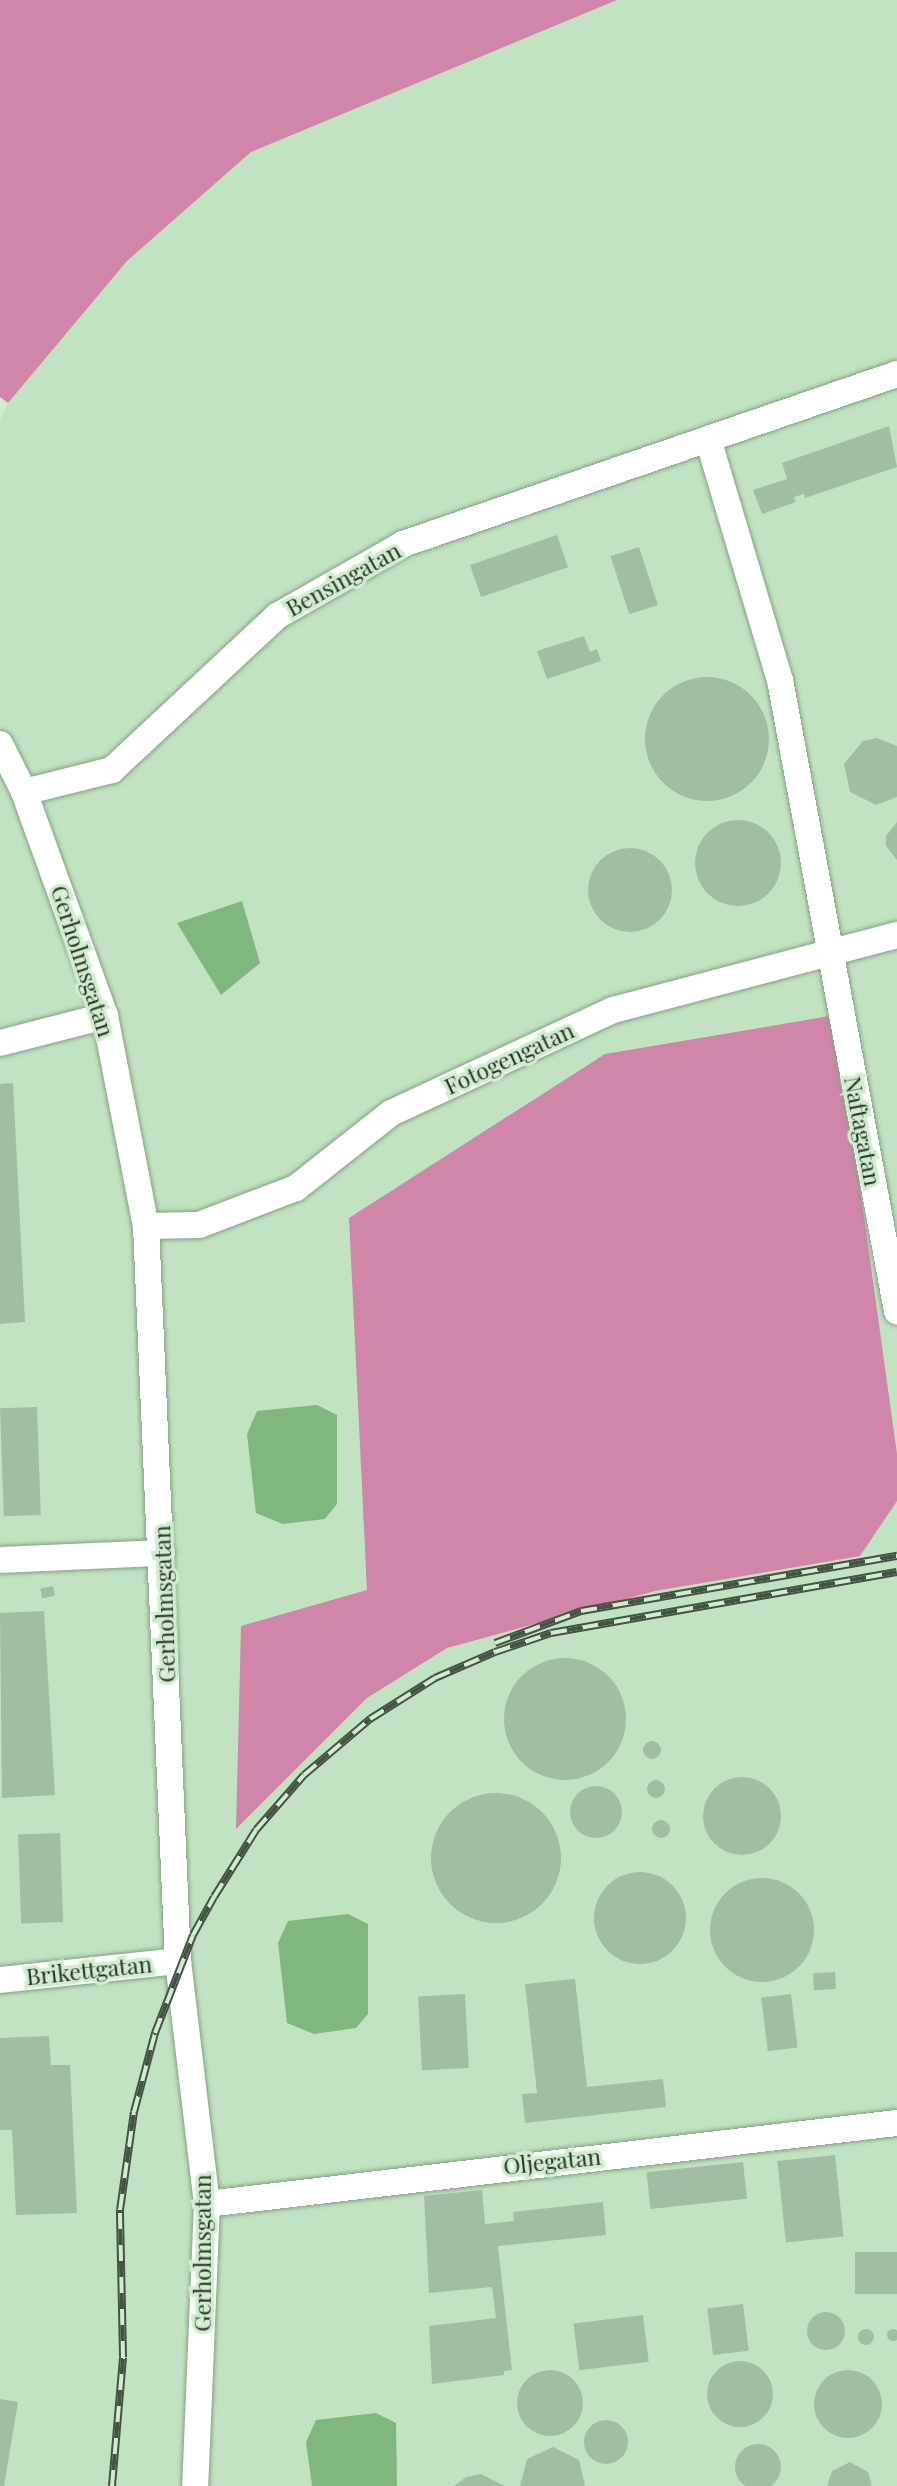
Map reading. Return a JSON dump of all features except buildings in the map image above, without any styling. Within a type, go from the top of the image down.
[{"type":"lane","name":"Bensingatan","points":[[24,792],[112,771],[277,616],[403,544],[897,374]]},
{"type":"lane","points":[[708,439],[780,680],[830,951]]},
{"type":"lane","name":"Gerholmsgatan","points":[[0,744],[24,792],[105,1016],[146,1226],[178,1961],[207,2204],[195,2486]]},
{"type":"lane","name":"Fotogengatan","points":[[146,1226],[199,1225],[296,1188],[391,1113],[613,1010],[897,934]]},
{"type":"lane","name":"Naftagatan","points":[[830,951],[897,1311]]},
{"type":"lane","points":[[0,1043],[105,1016]]},
{"type":"lane","points":[[0,1560],[162,1553]]},
{"type":"lane","name":"Brikettgatan","points":[[0,1980],[178,1961]]},
{"type":"lane","name":"Oljegatan","points":[[207,2204],[897,2123]]},
{"type":"shaded area","points":[[0,0],[617,0],[251,152],[127,261],[8,403],[0,397]]},
{"type":"shaded area","points":[[617,0],[897,0],[897,2486],[0,2486],[0,420],[8,403],[127,261],[251,152]]},
{"type":"shaded area","points":[[242,901],[260,963],[221,995],[177,923]]},
{"type":"shaded area","points":[[836,1015],[897,1454],[897,1501],[860,1556],[655,1591],[447,1648],[367,1698],[236,1829],[241,1626],[367,1590],[349,1218],[605,1054]]},
{"type":"shaded area","points":[[317,1405],[337,1415],[337,1504],[325,1519],[283,1524],[256,1513],[247,1434],[257,1411]]},
{"type":"shaded area","points":[[348,1914],[368,1924],[368,2014],[356,2028],[314,2034],[287,2023],[278,1943],[288,1921]]},
{"type":"shaded area","points":[[376,2413],[396,2423],[397,2486],[312,2486],[306,2442],[316,2420]]},
{"type":"railway","points":[[495,1643],[581,1611],[897,1556]]},
{"type":"railway","points":[[112,2486],[123,2357],[120,2210],[134,2112],[155,2033],[193,1935],[256,1830],[304,1775],[370,1719],[435,1678],[495,1652],[551,1633],[897,1572]]}]
